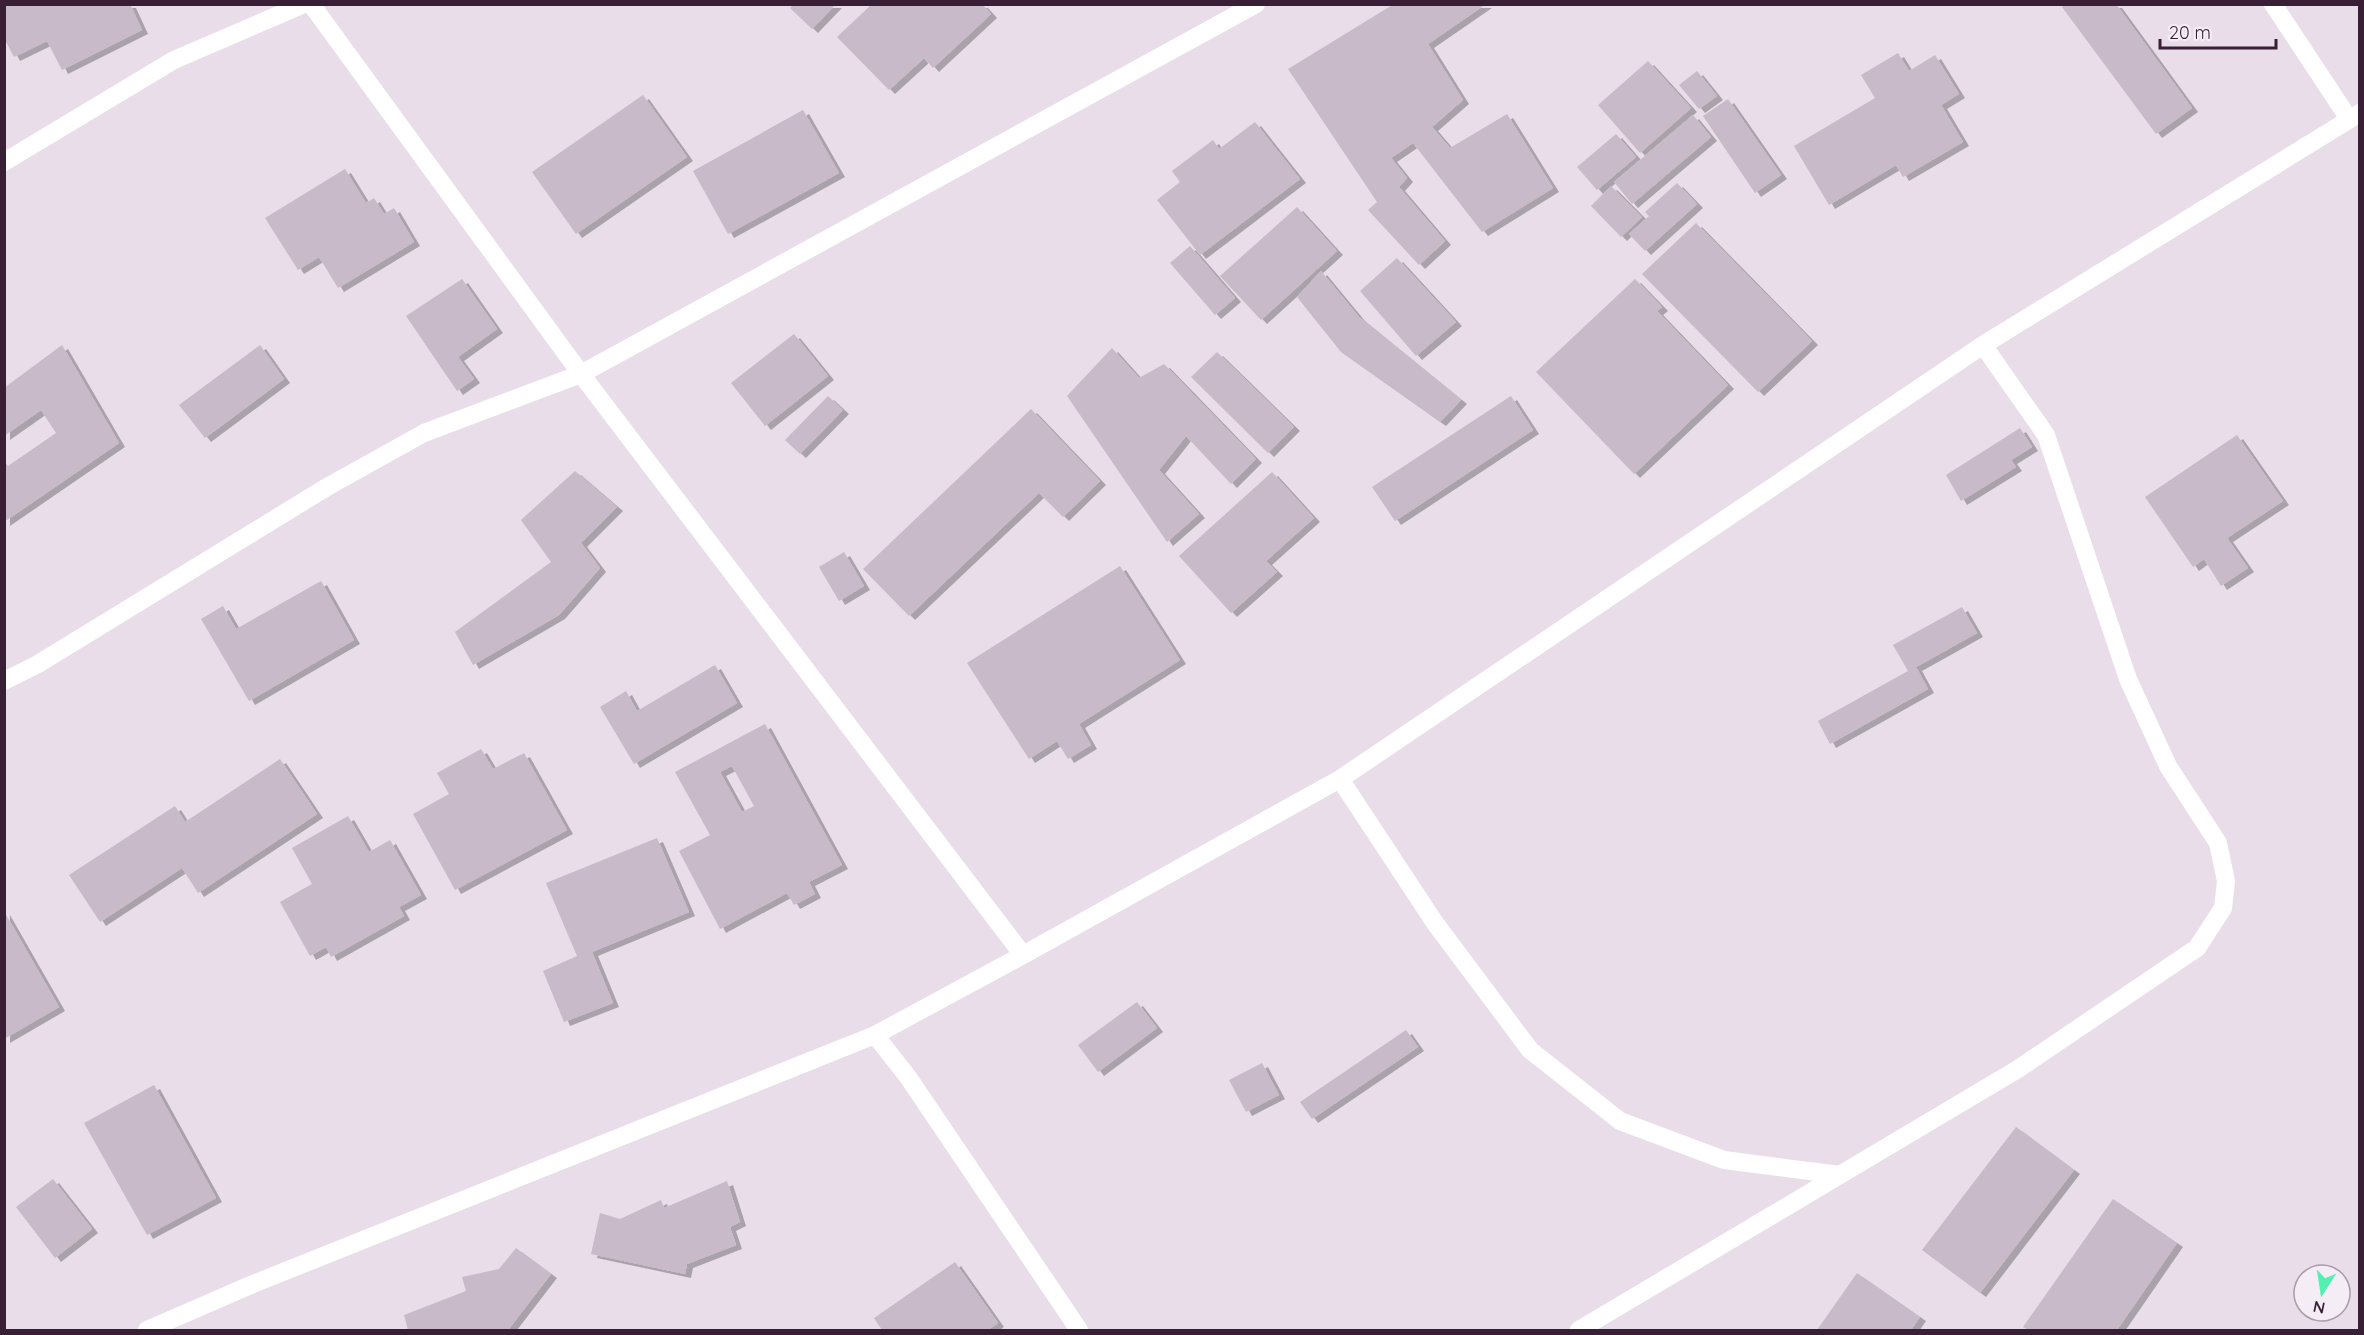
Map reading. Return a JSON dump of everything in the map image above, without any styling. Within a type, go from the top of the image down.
[{"type":"street","points":[[4,162],[174,60],[304,4]]},
{"type":"street","points":[[311,4],[581,374],[1023,955]]},
{"type":"street","points":[[4,681],[38,664],[327,487],[424,433],[581,374],[1256,4]]},
{"type":"street","points":[[147,1330],[253,1284],[875,1035],[1340,779],[1983,345],[2354,116],[2274,4]]},
{"type":"street","points":[[1579,1330],[2018,1069],[2197,948],[2223,908],[2226,881],[2218,843],[2168,766],[2128,679],[2046,435],[1983,345]]},
{"type":"street","points":[[1340,779],[1435,923],[1530,1050],[1620,1121],[1724,1161],[1840,1175]]},
{"type":"street","points":[[875,1035],[908,1077],[1079,1330]]},
{"type":"building","points":[[4,4],[130,4],[142,30],[62,70],[47,41],[14,57],[4,38]]},
{"type":"building","points":[[794,4],[836,4],[812,29],[790,8]]},
{"type":"building","points":[[872,4],[982,4],[991,14],[933,68],[924,58],[889,90],[837,37]]},
{"type":"building","points":[[1394,4],[1486,4],[1428,44],[1463,100],[1432,127],[1450,148],[1507,114],[1553,188],[1482,232],[1413,143],[1391,158],[1407,178],[1399,187],[1445,241],[1419,265],[1368,210],[1377,202],[1288,69]]},
{"type":"building","points":[[2065,4],[2116,4],[2192,108],[2156,134],[2062,7]]},
{"type":"building","points":[[1898,53],[1909,71],[1935,55],[1959,94],[1941,105],[1963,142],[1903,177],[1896,165],[1829,205],[1794,146],[1875,98],[1861,75]]},
{"type":"building","points":[[1648,61],[1691,108],[1640,153],[1598,105]]},
{"type":"building","points":[[1697,71],[1717,96],[1699,109],[1679,85]]},
{"type":"building","points":[[643,95],[687,157],[576,234],[532,172]]},
{"type":"building","points":[[1728,99],[1781,175],[1755,193],[1703,116]]},
{"type":"building","points":[[803,110],[839,173],[728,234],[693,171]]},
{"type":"building","points":[[1693,115],[1711,137],[1632,204],[1614,182]]},
{"type":"building","points":[[1255,122],[1300,179],[1200,255],[1157,200],[1180,182],[1172,171],[1213,140],[1219,149]]},
{"type":"building","points":[[1616,134],[1636,157],[1597,190],[1577,167]]},
{"type":"building","points":[[345,169],[366,203],[374,198],[384,214],[394,208],[414,242],[338,288],[319,257],[298,270],[265,218]]},
{"type":"building","points":[[1677,183],[1697,204],[1645,251],[1629,234],[1649,216],[1645,212]]},
{"type":"building","points":[[1611,186],[1642,217],[1621,237],[1591,206]]},
{"type":"building","points":[[1297,207],[1337,251],[1261,320],[1220,276]]},
{"type":"building","points":[[1696,223],[1812,341],[1758,392],[1642,274]]},
{"type":"building","points":[[1190,246],[1235,298],[1215,315],[1170,263]]},
{"type":"building","points":[[1397,258],[1456,322],[1416,356],[1360,291]]},
{"type":"building","points":[[1321,271],[1359,317],[1461,400],[1440,422],[1341,352],[1297,297]]},
{"type":"building","points":[[462,279],[497,329],[458,357],[474,379],[457,391],[406,316]]},
{"type":"building","points":[[1635,279],[1662,307],[1657,311],[1728,385],[1634,474],[1536,372]]},
{"type":"building","points":[[794,334],[828,376],[765,426],[731,383]]},
{"type":"building","points":[[62,345],[119,443],[4,522],[4,461],[8,466],[56,433],[41,410],[4,436],[4,388]]},
{"type":"building","points":[[260,345],[284,379],[205,438],[179,405]]},
{"type":"building","points":[[1112,348],[1139,378],[1164,364],[1256,459],[1231,484],[1186,436],[1159,470],[1199,514],[1167,542],[1067,396]]},
{"type":"building","points":[[1217,352],[1294,427],[1268,453],[1191,377]]},
{"type":"building","points":[[828,396],[843,410],[800,454],[785,440]]},
{"type":"building","points":[[1511,396],[1533,430],[1395,521],[1372,487]]},
{"type":"building","points":[[1031,409],[1100,481],[1063,517],[1039,493],[909,616],[863,569]]},
{"type":"building","points":[[2020,428],[2032,447],[2011,460],[2016,467],[1961,501],[1946,475]]},
{"type":"building","points":[[2237,435],[2283,501],[2227,538],[2248,568],[2221,586],[2204,559],[2193,567],[2145,497]]},
{"type":"building","points":[[575,471],[617,507],[581,543],[600,568],[559,615],[473,665],[455,632],[551,562],[521,520]]},
{"type":"building","points":[[1272,472],[1314,518],[1266,561],[1277,572],[1231,613],[1179,556]]},
{"type":"building","points":[[844,552],[864,586],[839,601],[819,567]]},
{"type":"building","points":[[1120,566],[1180,660],[1079,724],[1091,745],[1068,759],[1057,741],[1029,759],[967,663]]},
{"type":"building","points":[[321,581],[354,640],[249,701],[201,619],[223,606],[236,629]]},
{"type":"building","points":[[1962,607],[1977,633],[1916,667],[1928,689],[1830,744],[1818,721],[1908,671],[1893,645]]},
{"type":"building","points":[[715,665],[737,703],[634,764],[600,707],[626,691],[637,711]]},
{"type":"building","points":[[765,724],[842,865],[809,882],[815,894],[794,905],[787,893],[720,929],[679,851],[710,835],[675,772]],"holes":[[[732,766],[754,806],[742,812],[720,772]]]},
{"type":"building","points":[[481,749],[493,769],[524,753],[567,830],[455,890],[413,814],[449,794],[437,773]]},
{"type":"building","points":[[280,759],[317,814],[198,893],[182,868],[100,922],[69,875],[175,806],[185,822]]},
{"type":"building","points":[[348,816],[369,852],[390,840],[421,895],[399,907],[404,916],[331,957],[326,947],[310,956],[280,902],[312,884],[292,848]]},
{"type":"building","points":[[657,838],[689,912],[592,952],[613,1003],[564,1022],[543,971],[577,956],[546,883]]},
{"type":"building","points":[[4,911],[59,1007],[4,1039]]},
{"type":"building","points":[[1137,1002],[1157,1028],[1098,1072],[1078,1045]]},
{"type":"building","points":[[1406,1030],[1418,1047],[1312,1119],[1300,1102]]},
{"type":"building","points":[[1262,1063],[1279,1095],[1246,1112],[1229,1080]]},
{"type":"building","points":[[154,1085],[216,1198],[147,1235],[84,1123]]},
{"type":"building","points":[[2016,1127],[2074,1170],[1980,1293],[1922,1250]]},
{"type":"building","points":[[53,1179],[92,1229],[55,1258],[16,1207]]},
{"type":"building","points":[[727,1181],[740,1222],[730,1227],[736,1245],[687,1264],[685,1274],[591,1254],[600,1213],[620,1219],[661,1200],[664,1208]]},
{"type":"building","points":[[2113,1199],[2177,1243],[2117,1330],[2028,1330],[2023,1327]]},
{"type":"building","points":[[516,1248],[551,1274],[508,1330],[408,1330],[404,1315],[466,1291],[462,1277],[499,1269]]},
{"type":"building","points":[[955,1262],[998,1323],[988,1330],[882,1330],[874,1318]]},
{"type":"building","points":[[1857,1273],[1920,1317],[1911,1330],[1817,1330]]}]
